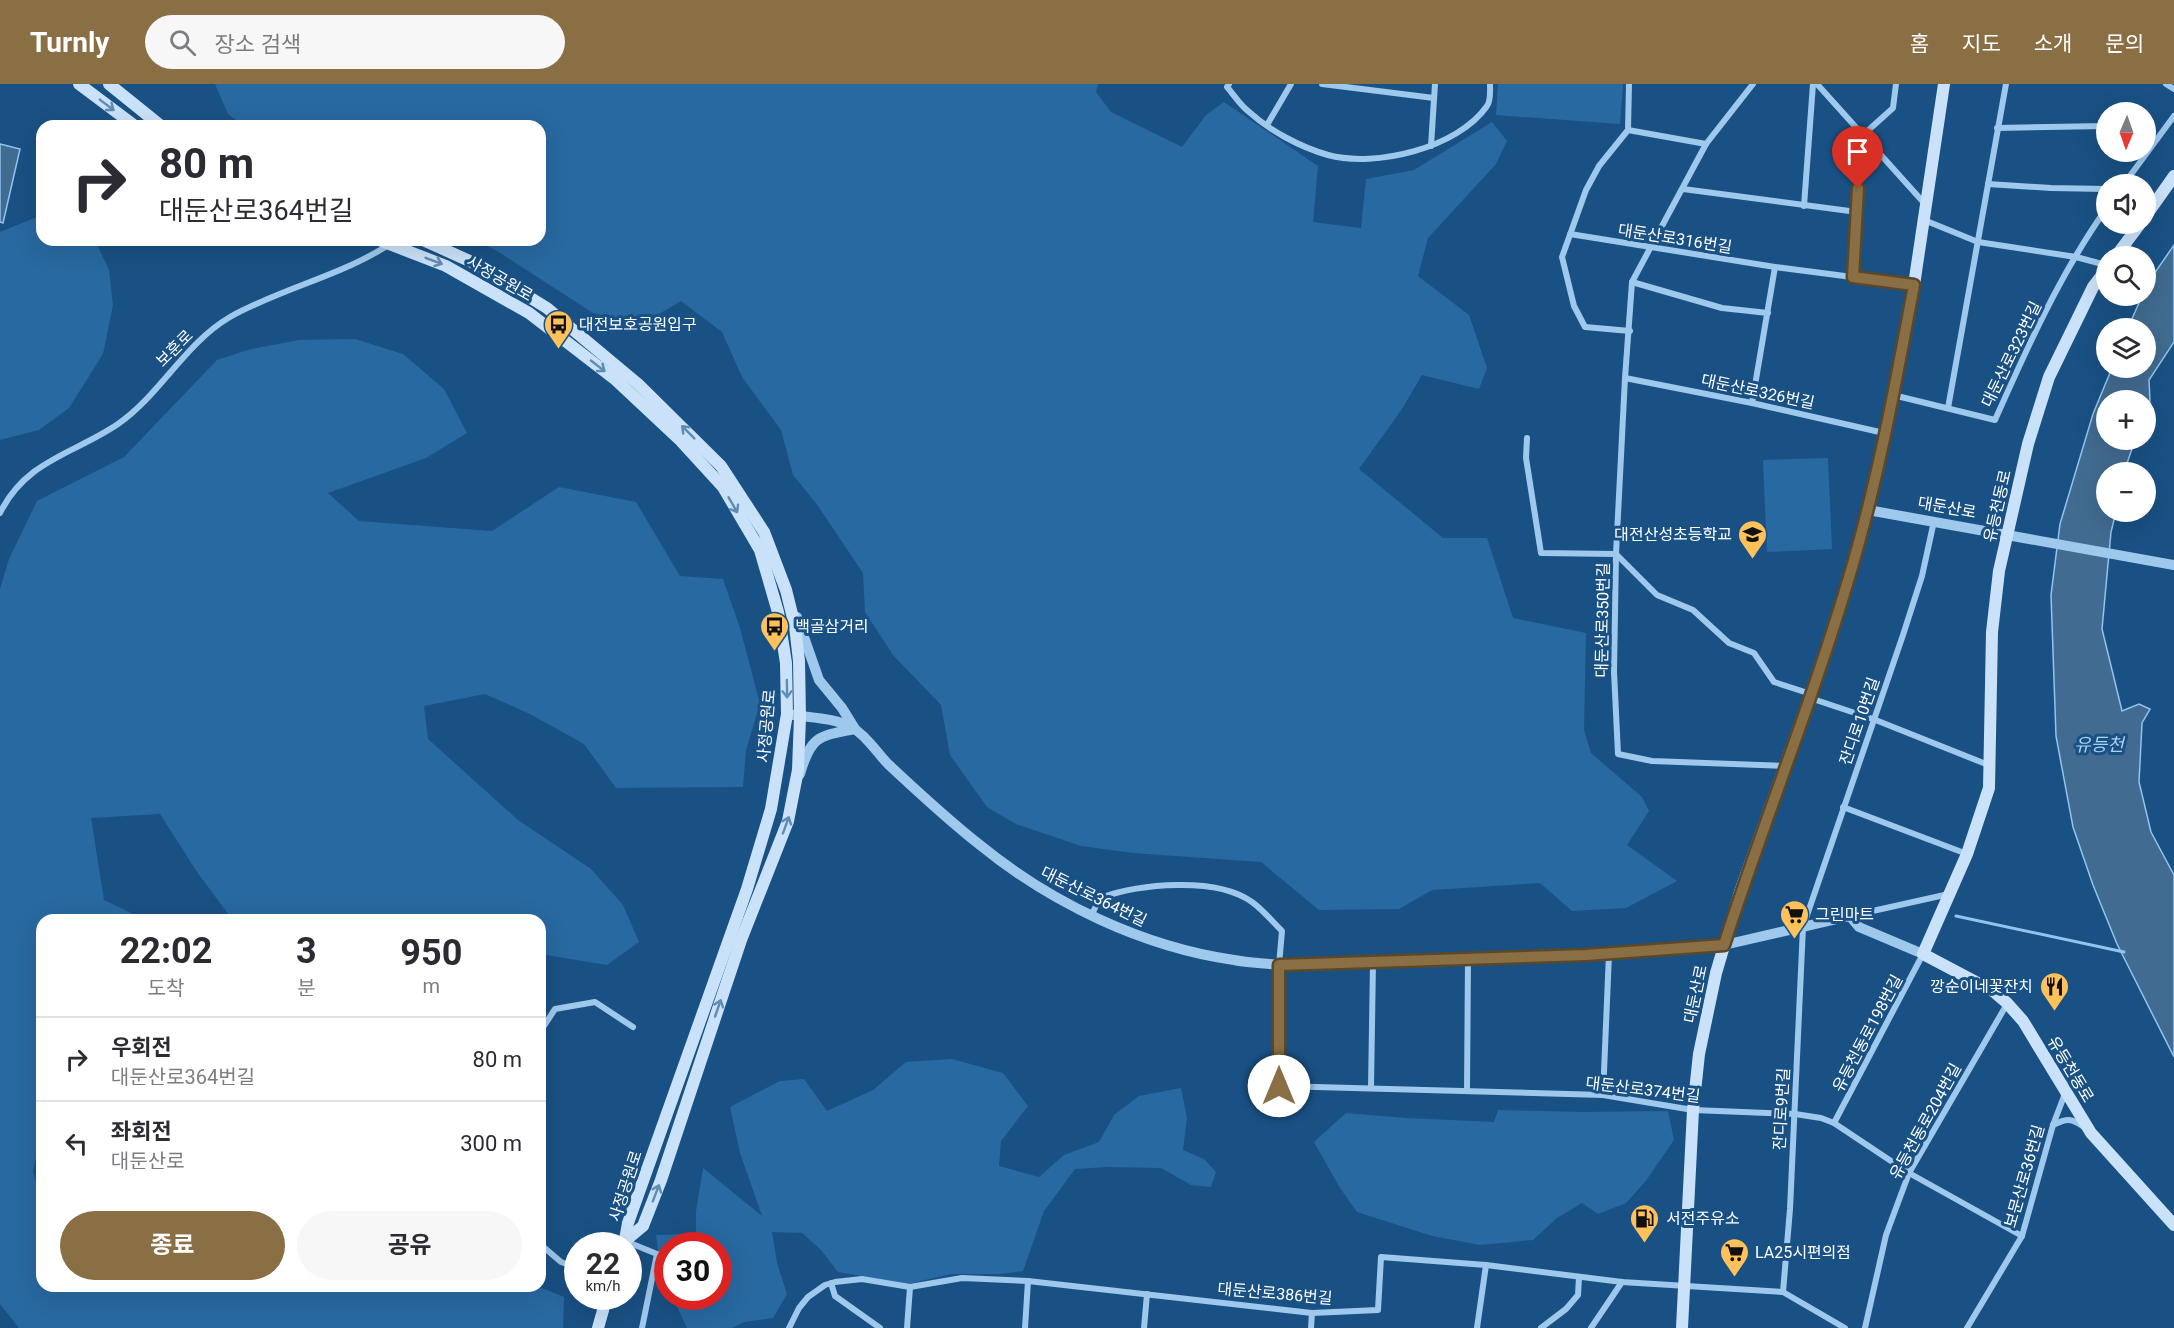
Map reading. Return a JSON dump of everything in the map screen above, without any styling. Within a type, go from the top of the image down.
[{"type":"main road","points":[[79,84],[127,120]]},
{"type":"main road","points":[[109,84],[154,120]]},
{"type":"main road","name":"대둔산로","points":[[1682,1328],[1699,1054],[1724,945],[1740,892],[1787,766],[1850,575],[1868,510],[1914,285],[1944,84]]},
{"type":"main road","points":[[2156,201],[2174,176]]},
{"type":"main road","name":"사정공원로","points":[[400,246],[446,266],[529,313],[616,380],[679,439],[723,488],[760,550],[778,612],[786,663],[787,714],[771,809],[747,889],[627,1232]]},
{"type":"main road","name":"사정공원로","points":[[437,246],[474,262],[547,308],[594,345],[654,398],[721,466],[764,532],[786,590],[795,626],[799,661],[800,717],[798,770],[788,821],[741,940],[657,1189],[643,1226],[637,1232]]},
{"type":"main road","name":"유등천동로","points":[[2096,283],[2049,377],[2028,444],[1999,571],[1992,632],[1991,766],[1986,801],[1967,854],[1923,954],[1993,991],[2007,1003],[2023,1021],[2091,1133],[2174,1225]]},
{"type":"main road","points":[[598,1328],[603,1310]]},
{"type":"street","points":[[1229,84],[1227,87],[1247,111],[1297,144],[1329,156],[1362,159],[1402,155],[1446,139],[1475,119],[1489,104],[1490,84]]},
{"type":"street","points":[[1267,125],[1291,84]]},
{"type":"street","points":[[1322,84],[1434,98]]},
{"type":"street","points":[[1431,146],[1435,84]]},
{"type":"street","points":[[1629,84],[1628,130],[1599,166],[1586,190],[1562,257],[1574,306],[1585,327],[1630,331]]},
{"type":"street","name":"대둔산로350번길","points":[[1753,84],[1706,144],[1632,282],[1616,554],[1614,672],[1618,754],[1652,761],[1787,766]]},
{"type":"street","points":[[1815,84],[1926,205]]},
{"type":"street","points":[[1804,206],[1815,84]]},
{"type":"street","points":[[1853,277],[1860,148],[1863,135],[1893,108],[1896,84]]},
{"type":"street","points":[[1948,408],[2006,84]]},
{"type":"street","points":[[2166,84],[2174,89]]},
{"type":"street","points":[[2156,140],[2174,116]]},
{"type":"street","points":[[1997,128],[2096,126]]},
{"type":"street","points":[[1628,130],[1706,144]]},
{"type":"street","points":[[1988,184],[2096,189]]},
{"type":"street","points":[[1683,189],[1857,212]]},
{"type":"street","points":[[1924,219],[1978,242],[2076,257],[2096,262]]},
{"type":"street","name":"대둔산로323번길","points":[[1893,395],[1995,420],[2036,330],[2096,225]]},
{"type":"street","name":"대둔산로316번길","points":[[1570,234],[1775,267],[1914,285]]},
{"type":"street","name":"보훈로","points":[[0,513],[7,498],[28,477],[50,460],[118,424],[143,402],[180,359],[212,330],[230,318],[378,246]]},
{"type":"street","points":[[1752,403],[1775,267]]},
{"type":"street","points":[[1632,282],[1722,308],[1768,313]]},
{"type":"street","name":"대둔산로326번길","points":[[1625,378],[1752,403],[1884,433]]},
{"type":"street","points":[[1527,438],[1526,458],[1541,553],[1616,554],[1657,595],[1693,610],[1729,643],[1754,653],[1774,682],[1991,766]]},
{"type":"street","name":"대둔산로","points":[[1868,510],[2174,565]]},
{"type":"street","name":"잔디로10번길","points":[[1803,927],[1922,576],[1934,521]]},
{"type":"street","points":[[786,590],[819,680],[842,708],[855,729],[823,736],[813,742],[807,751],[793,801]]},
{"type":"street","name":"대둔산로364번길","points":[[787,714],[837,721],[855,729],[890,765],[981,846],[1052,896],[1130,932],[1183,949],[1234,960],[1279,965],[1609,954],[1724,945],[1850,916]]},
{"type":"street","points":[[1843,807],[1967,854]]},
{"type":"street","points":[[1092,914],[1100,898],[1119,891],[1154,885],[1193,885],[1233,892],[1251,901],[1282,931],[1279,965]]},
{"type":"street","points":[[1923,954],[1859,927],[1850,916],[1950,894]]},
{"type":"street","name":"잔디로9번길","points":[[1783,1292],[1795,1114],[1803,927]]},
{"type":"street","points":[[1603,1095],[1609,954]]},
{"type":"street","name":"유등천동로198번길","points":[[1834,1123],[1923,954]]},
{"type":"street","points":[[1467,1091],[1468,960]]},
{"type":"street","points":[[1371,1088],[1373,963]]},
{"type":"street","name":"대둔산로374번길","points":[[1279,965],[1279,1086],[1603,1095],[1694,1110],[1795,1114],[1821,1118],[1834,1123],[1909,1173],[2022,1236]]},
{"type":"street","points":[[546,1023],[555,1009],[596,1002],[633,1027]]},
{"type":"street","name":"유등천동로204번길","points":[[1865,1328],[1886,1234],[1909,1173],[2007,1003]]},
{"type":"street","name":"보문산로36번길","points":[[1967,1328],[2022,1236],[2053,1125],[2066,1090]]},
{"type":"street","points":[[2053,1125],[2065,1119],[2073,1119],[2091,1133]]},
{"type":"street","points":[[546,1249],[564,1263]]},
{"type":"street","points":[[642,1249],[657,1254],[642,1328]]},
{"type":"street","name":"대둔산로386번길","points":[[789,1328],[799,1308],[808,1297],[831,1283],[862,1279],[910,1287],[962,1278],[1028,1281],[1312,1313],[1378,1310],[1381,1257],[1486,1265],[1622,1282],[1783,1292]]},
{"type":"street","points":[[1477,1328],[1486,1265]]},
{"type":"street","points":[[1541,1328],[1566,1309],[1578,1295],[1579,1277]]},
{"type":"street","points":[[1025,1328],[1028,1281]]},
{"type":"street","points":[[1591,1328],[1622,1282]]},
{"type":"street","points":[[831,1283],[836,1296],[880,1328]]},
{"type":"street","points":[[907,1328],[910,1287]]},
{"type":"street","points":[[1783,1292],[1845,1328]]},
{"type":"street","points":[[1144,1328],[1147,1294]]},
{"type":"street","points":[[1311,1328],[1312,1313]]},
{"type":"shaded area","points":[[215,84],[1098,84],[1096,92],[1111,112],[1182,147],[1206,115],[1224,102],[1318,166],[1313,222],[1361,228],[1366,179],[1414,170],[1492,122],[1507,141],[1496,164],[1428,238],[1418,276],[1469,315],[1487,368],[1479,389],[1422,375],[1402,409],[1359,469],[1443,538],[1487,538],[1513,618],[1586,633],[1584,730],[1591,753],[1642,797],[1649,811],[1627,845],[1677,881],[1626,908],[1572,911],[1540,883],[1432,890],[1399,909],[1319,910],[1261,862],[1133,853],[1081,846],[1016,824],[987,807],[950,755],[941,705],[893,655],[865,612],[863,573],[816,503],[793,475],[781,430],[742,377],[722,332],[681,301],[642,324],[593,313],[487,246],[546,246],[546,120],[236,120],[228,114]]},
{"type":"shaded area","points":[[1498,84],[1623,84],[1620,124],[1496,115]]},
{"type":"shaded area","points":[[36,217],[36,246],[98,246],[109,270],[113,305],[103,354],[69,408],[39,430],[0,440],[0,232]]},
{"type":"shaded area","points":[[355,339],[403,354],[444,389],[467,433],[426,458],[328,493],[359,521],[492,531],[559,487],[636,502],[680,576],[723,579],[740,628],[760,704],[746,750],[743,787],[616,788],[584,744],[530,714],[485,694],[424,706],[428,739],[518,820],[591,869],[623,905],[639,942],[607,965],[546,955],[546,914],[228,914],[197,872],[160,814],[91,818],[104,900],[133,914],[36,914],[36,1158],[33,1171],[36,1181],[36,1292],[546,1292],[546,1290],[564,1297],[563,1328],[19,1328],[0,1304],[0,589],[9,559],[37,501],[124,457],[217,360],[251,349],[299,340]]},
{"type":"shaded area","points":[[1828,458],[1832,549],[1767,552],[1763,460]]},
{"type":"shaded area","points":[[952,1059],[1003,1073],[1028,1106],[1001,1141],[999,1166],[1039,1177],[1064,1155],[1099,1142],[1114,1115],[1139,1096],[1181,1088],[1187,1118],[1183,1150],[1204,1159],[1216,1172],[1211,1187],[1191,1185],[1161,1168],[1075,1169],[1044,1211],[1023,1271],[999,1274],[951,1274],[908,1284],[838,1272],[821,1250],[802,1233],[772,1232],[777,1263],[787,1294],[773,1318],[744,1322],[732,1328],[687,1328],[679,1310],[732,1310],[732,1232],[696,1232],[696,1211],[703,1168],[762,1216],[740,1153],[730,1107],[780,1081],[804,1079],[827,1111],[873,1090],[906,1062]]},
{"type":"shaded area","points":[[1498,1110],[1668,1111],[1674,1140],[1645,1182],[1626,1203],[1598,1214],[1582,1203],[1557,1218],[1533,1240],[1480,1245],[1432,1236],[1357,1212],[1340,1188],[1314,1142],[1346,1113],[1494,1122]]},
{"type":"water","points":[[0,144],[20,149],[3,223],[0,222]]},
{"type":"water","name":"유등천","points":[[2174,245],[2174,342],[2156,369],[2156,318],[2132,318],[2138,306],[2156,306],[2156,271]]},
{"type":"water","name":"유등천","points":[[2108,378],[2150,378],[2149,390],[2103,390]]},
{"type":"water","name":"유등천","points":[[2096,407],[2096,450],[2132,450],[2127,462],[2096,462],[2096,522],[2114,522],[2102,629],[2122,711],[2139,704],[2150,709],[2142,723],[2139,782],[2151,832],[2174,875],[2174,1057],[2117,944],[2093,885],[2073,827],[2056,736],[2051,595],[2060,524]]},
{"type":"waterway","points":[[1956,916],[2124,952]]},
{"type":"place","name":"대전보호공원입구","points":[[558,350]]},
{"type":"place","name":"대전산성초등학교","points":[[1753,560]]},
{"type":"place","name":"백골삼거리","points":[[774,652]]},
{"type":"place","name":"그린마트","points":[[1794,940]]},
{"type":"place","name":"깡순이네꽃잔치","points":[[2054,1012]]},
{"type":"place","name":"서전주유소","points":[[1645,1244]]},
{"type":"place","name":"LA25시편의점","points":[[1734,1278]]},
{"type":"route","points":[[1279,1086],[1279,965],[1609,954],[1724,945],[1740,892],[1787,766],[1850,575],[1868,510],[1914,285],[1853,277],[1858,188]]}]
